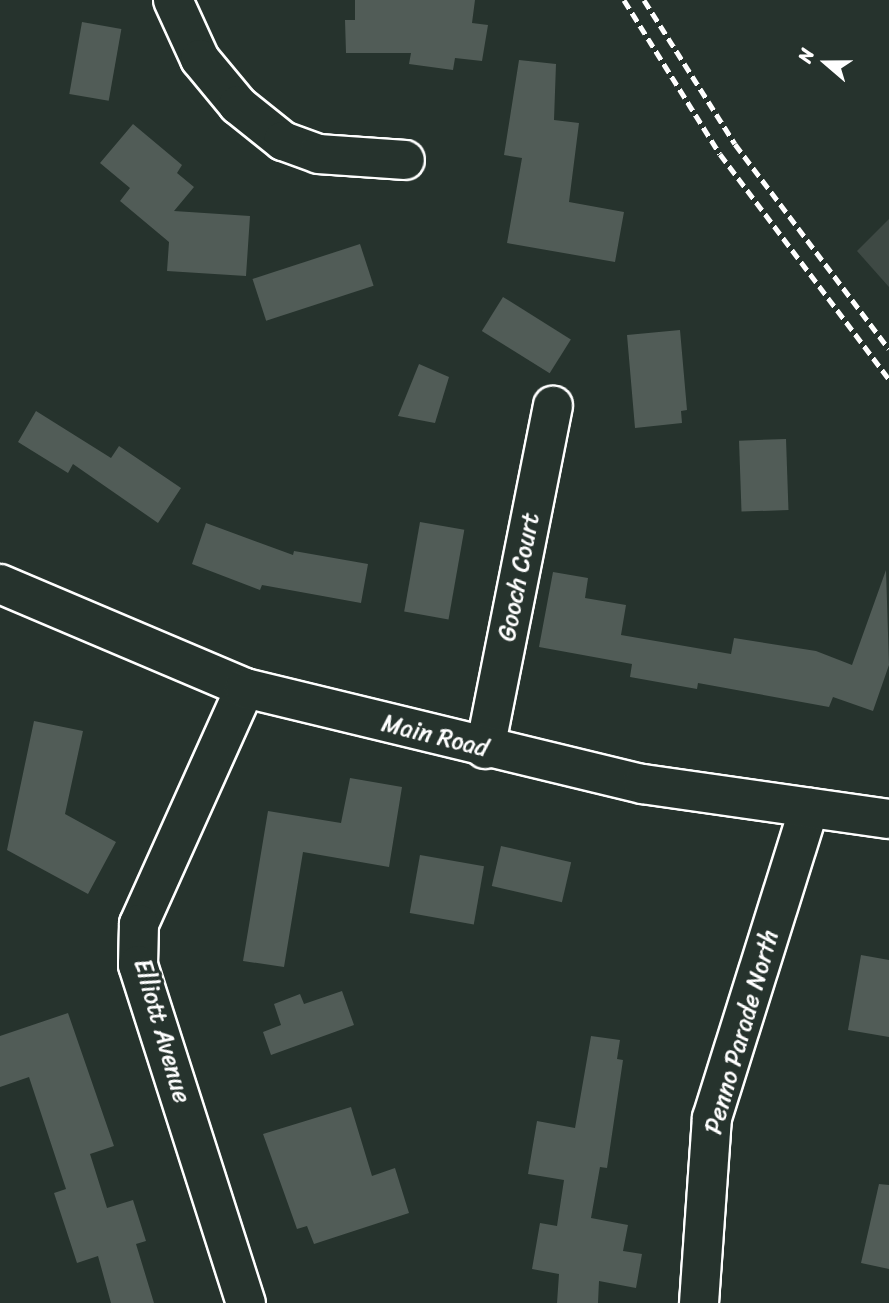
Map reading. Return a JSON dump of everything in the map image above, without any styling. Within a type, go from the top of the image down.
[{"type":"street","points":[[173,0],[200,59],[238,105],[283,141],[319,154],[405,159]]},
{"type":"street","name":"Gooch Court","points":[[485,749],[553,406]]},
{"type":"street","name":"Main Road","points":[[0,584],[245,688],[485,749],[643,784],[889,819]]},
{"type":"street","name":"Elliott Avenue","points":[[245,688],[139,924],[138,965],[247,1303]]},
{"type":"street","name":"Penno Parade North","points":[[699,1303],[712,1118],[809,808]]},
{"type":"shaded area","points":[[889,219],[889,287],[857,251]]},
{"type":"building","points":[[355,0],[475,0],[472,23],[488,25],[482,61],[455,58],[453,70],[409,64],[411,53],[346,53],[345,20],[355,20]]},
{"type":"building","points":[[82,22],[121,29],[109,101],[69,94]]},
{"type":"building","points":[[519,60],[556,64],[554,120],[579,123],[569,202],[624,212],[615,262],[507,243],[522,158],[504,155]]},
{"type":"building","points":[[133,124],[182,165],[177,173],[194,187],[174,211],[250,216],[246,276],[167,271],[169,242],[120,201],[130,188],[100,163]]},
{"type":"building","points":[[360,244],[374,286],[266,321],[253,279]]},
{"type":"building","points":[[503,297],[571,339],[550,373],[482,331]]},
{"type":"building","points":[[680,330],[687,410],[681,411],[682,423],[635,428],[627,335]]},
{"type":"building","points":[[419,364],[449,377],[435,423],[398,416]]},
{"type":"building","points":[[36,411],[111,458],[119,446],[181,488],[158,523],[73,464],[68,473],[18,442]]},
{"type":"building","points":[[786,439],[788,510],[742,512],[739,441]]},
{"type":"building","points":[[420,522],[464,530],[449,619],[404,612]]},
{"type":"building","points":[[206,523],[293,555],[294,551],[368,564],[361,603],[262,585],[260,590],[192,564]]},
{"type":"building","points":[[886,570],[889,665],[873,711],[833,697],[829,707],[698,683],[697,689],[630,677],[632,664],[539,647],[553,572],[588,578],[585,598],[626,605],[621,635],[731,654],[734,638],[816,651],[852,665]]},
{"type":"building","points":[[34,721],[83,731],[65,814],[116,842],[88,894],[7,850]]},
{"type":"building","points":[[350,778],[402,787],[389,867],[303,852],[284,967],[243,961],[268,811],[341,823]]},
{"type":"building","points":[[501,846],[571,862],[562,902],[492,886]]},
{"type":"building","points":[[420,855],[484,866],[474,924],[410,913]]},
{"type":"building","points":[[861,955],[889,960],[889,1037],[848,1030]]},
{"type":"building","points":[[342,991],[354,1025],[271,1055],[263,1032],[281,1025],[274,1004],[300,994],[304,1004]]},
{"type":"building","points":[[68,1013],[114,1146],[90,1154],[107,1208],[133,1200],[146,1241],[136,1244],[154,1303],[111,1303],[98,1256],[77,1263],[54,1193],[66,1189],[29,1077],[0,1087],[0,1036]]},
{"type":"building","points":[[591,1036],[620,1040],[617,1059],[623,1060],[607,1168],[600,1167],[591,1218],[628,1225],[623,1251],[642,1254],[636,1288],[599,1281],[598,1303],[557,1303],[559,1274],[532,1269],[540,1223],[557,1226],[564,1180],[528,1174],[537,1121],[575,1128]]},
{"type":"building","points":[[351,1107],[372,1176],[395,1168],[409,1213],[314,1244],[307,1226],[297,1229],[263,1134]]},
{"type":"building","points":[[879,1184],[889,1185],[889,1269],[861,1263]]},
{"type":"railway","points":[[624,0],[720,154],[889,379]]},
{"type":"railway","points":[[644,0],[735,144],[889,349]]}]
